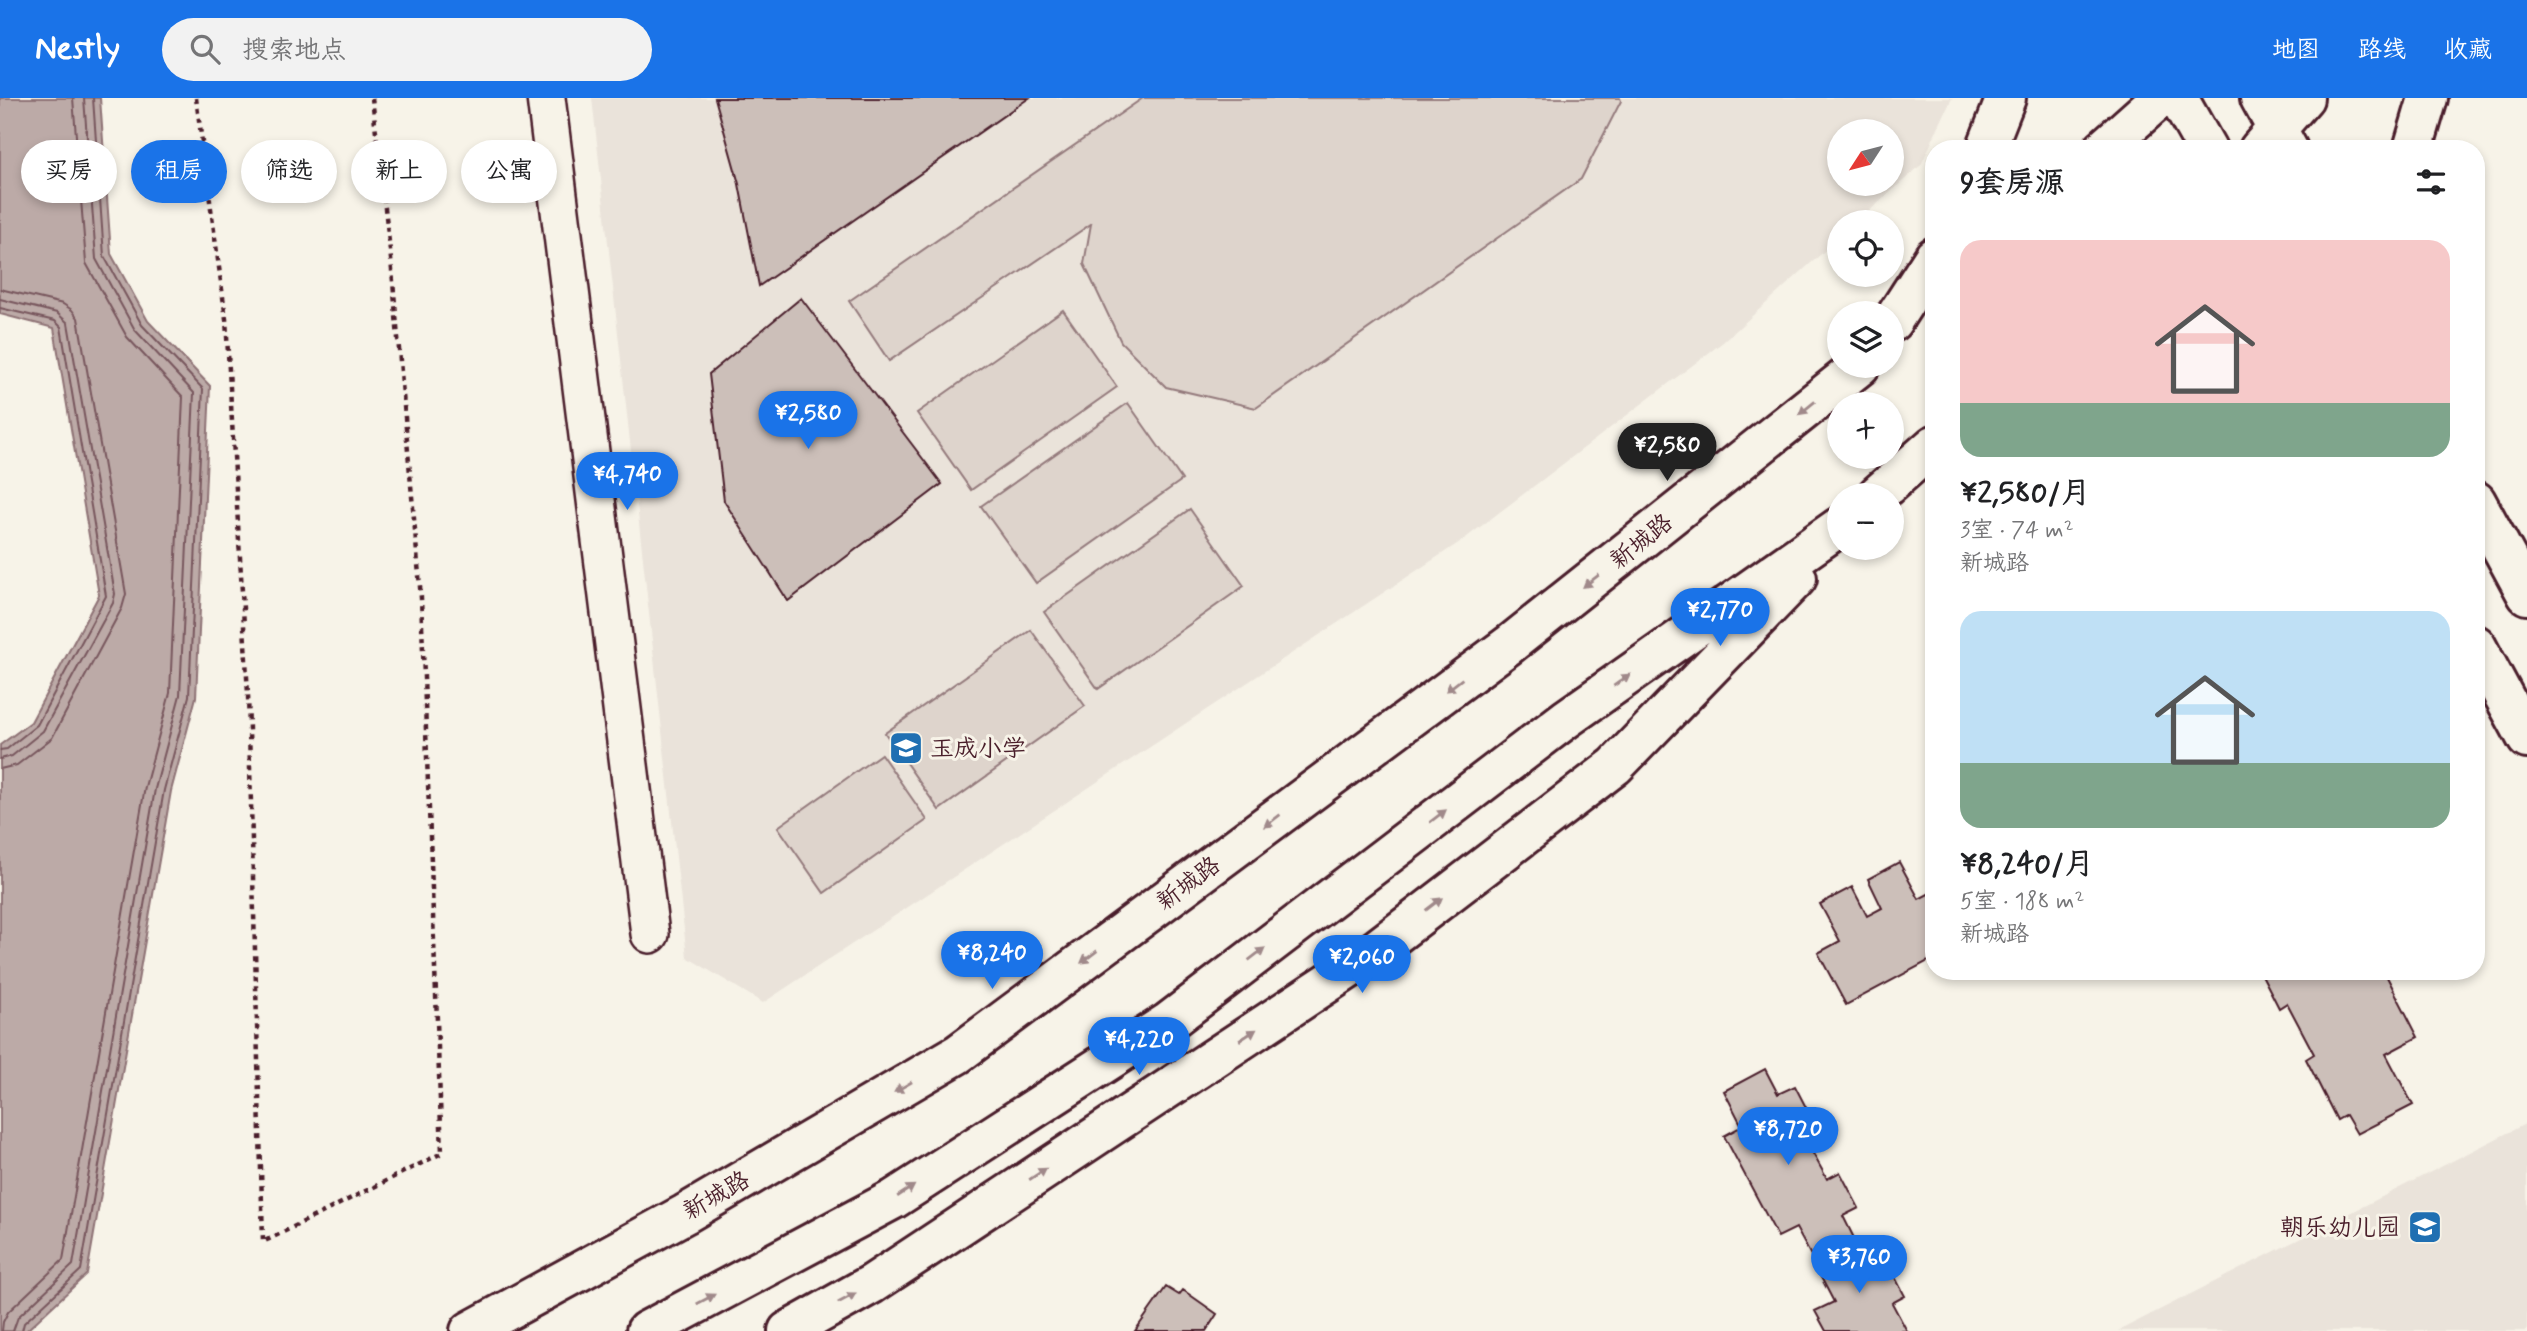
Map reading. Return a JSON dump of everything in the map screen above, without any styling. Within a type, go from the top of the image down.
[{"type":"street","points":[[546,98],[650,934]]},
{"type":"street","points":[[1990,140],[2006,98]]},
{"type":"street","points":[[2113,140],[2160,98]]},
{"type":"street","points":[[2178,98],[2202,140]]},
{"type":"street","points":[[2271,131],[2304,98]]},
{"type":"street","points":[[2416,140],[2428,98]]},
{"type":"street","points":[[1904,303],[1925,271]]},
{"type":"street","points":[[1904,327],[1925,309]]},
{"type":"street","name":"新城路","points":[[470,1331],[685,1214],[958,1054],[1509,645],[1845,378]]},
{"type":"street","points":[[1891,483],[1925,453]]},
{"type":"street","points":[[1896,483],[1925,464]]},
{"type":"street","points":[[2485,518],[2527,596]]},
{"type":"street","points":[[646,1331],[894,1199],[1167,1023],[1566,719],[1827,535]]},
{"type":"street","points":[[788,1331],[872,1284],[1361,961],[1615,766],[1827,546]]},
{"type":"street","points":[[2485,662],[2527,739]]},
{"type":"path","points":[[196,98],[226,319],[242,583],[248,694],[263,1242],[442,1153],[421,598],[391,259],[372,98]]},
{"type":"shaded area","name":"玉成小学","points":[[592,98],[1952,98],[1933,140],[1925,140],[1925,156],[1921,165],[1904,180],[1904,119],[1827,119],[1827,196],[1886,196],[1870,210],[1827,210],[1827,249],[1723,342],[1463,540],[763,1003],[687,957]]},
{"type":"shaded area","points":[[1143,98],[1620,98],[1621,101],[1581,179],[1256,408],[1166,387],[1121,342],[1084,264],[1091,224],[889,361],[849,301]]},
{"type":"shaded area","points":[[1063,310],[1117,387],[971,490],[917,413]]},
{"type":"shaded area","points":[[1128,403],[1182,480],[1036,583],[981,506]]},
{"type":"shaded area","points":[[1190,509],[1244,586],[1098,689],[1044,612]]},
{"type":"shaded area","points":[[1031,630],[1085,706],[939,810],[885,733]]},
{"type":"shaded area","points":[[881,754],[927,820],[824,893],[778,827]]},
{"type":"shaded area","name":"朝乐幼儿园","points":[[2527,1123],[2527,1331],[2118,1331]]},
{"type":"water","points":[[0,98],[100,98],[103,140],[21,140],[21,203],[107,203],[111,254],[148,321],[210,386],[196,697],[171,791],[87,1274],[26,1331],[0,1331],[0,745],[31,722],[99,595],[54,328],[0,314]]},
{"type":"building","points":[[715,98],[1029,98],[759,286],[739,184]]},
{"type":"building","points":[[801,298],[942,484],[788,601],[724,501],[709,374]]},
{"type":"building","points":[[1899,862],[1919,899],[1925,896],[1925,963],[1846,1005],[1818,953],[1840,941],[1820,904],[1852,887],[1867,916],[1882,908],[1868,879]]},
{"type":"building","points":[[2265,980],[2389,980],[2418,1037],[2386,1054],[2413,1105],[2357,1134],[2346,1115],[2337,1120],[2306,1059],[2314,1054],[2287,1003],[2279,1008]]},
{"type":"building","points":[[1765,1069],[1778,1094],[1795,1086],[1813,1121],[1799,1128],[1827,1179],[1840,1172],[1859,1208],[1843,1216],[1856,1242],[1815,1263],[1796,1228],[1778,1237],[1724,1136],[1742,1126],[1724,1091]]},
{"type":"building","points":[[1857,1244],[1870,1269],[1886,1260],[1905,1296],[1892,1303],[1907,1331],[1826,1331],[1815,1311],[1834,1302],[1815,1266]]},
{"type":"building","points":[[1166,1287],[1179,1295],[1183,1290],[1217,1314],[1206,1331],[1135,1331]]},
{"type":"place","name":"玉成小学","points":[[906,748]]},
{"type":"place","name":"朝乐幼儿园","points":[[2425,1227]]}]
